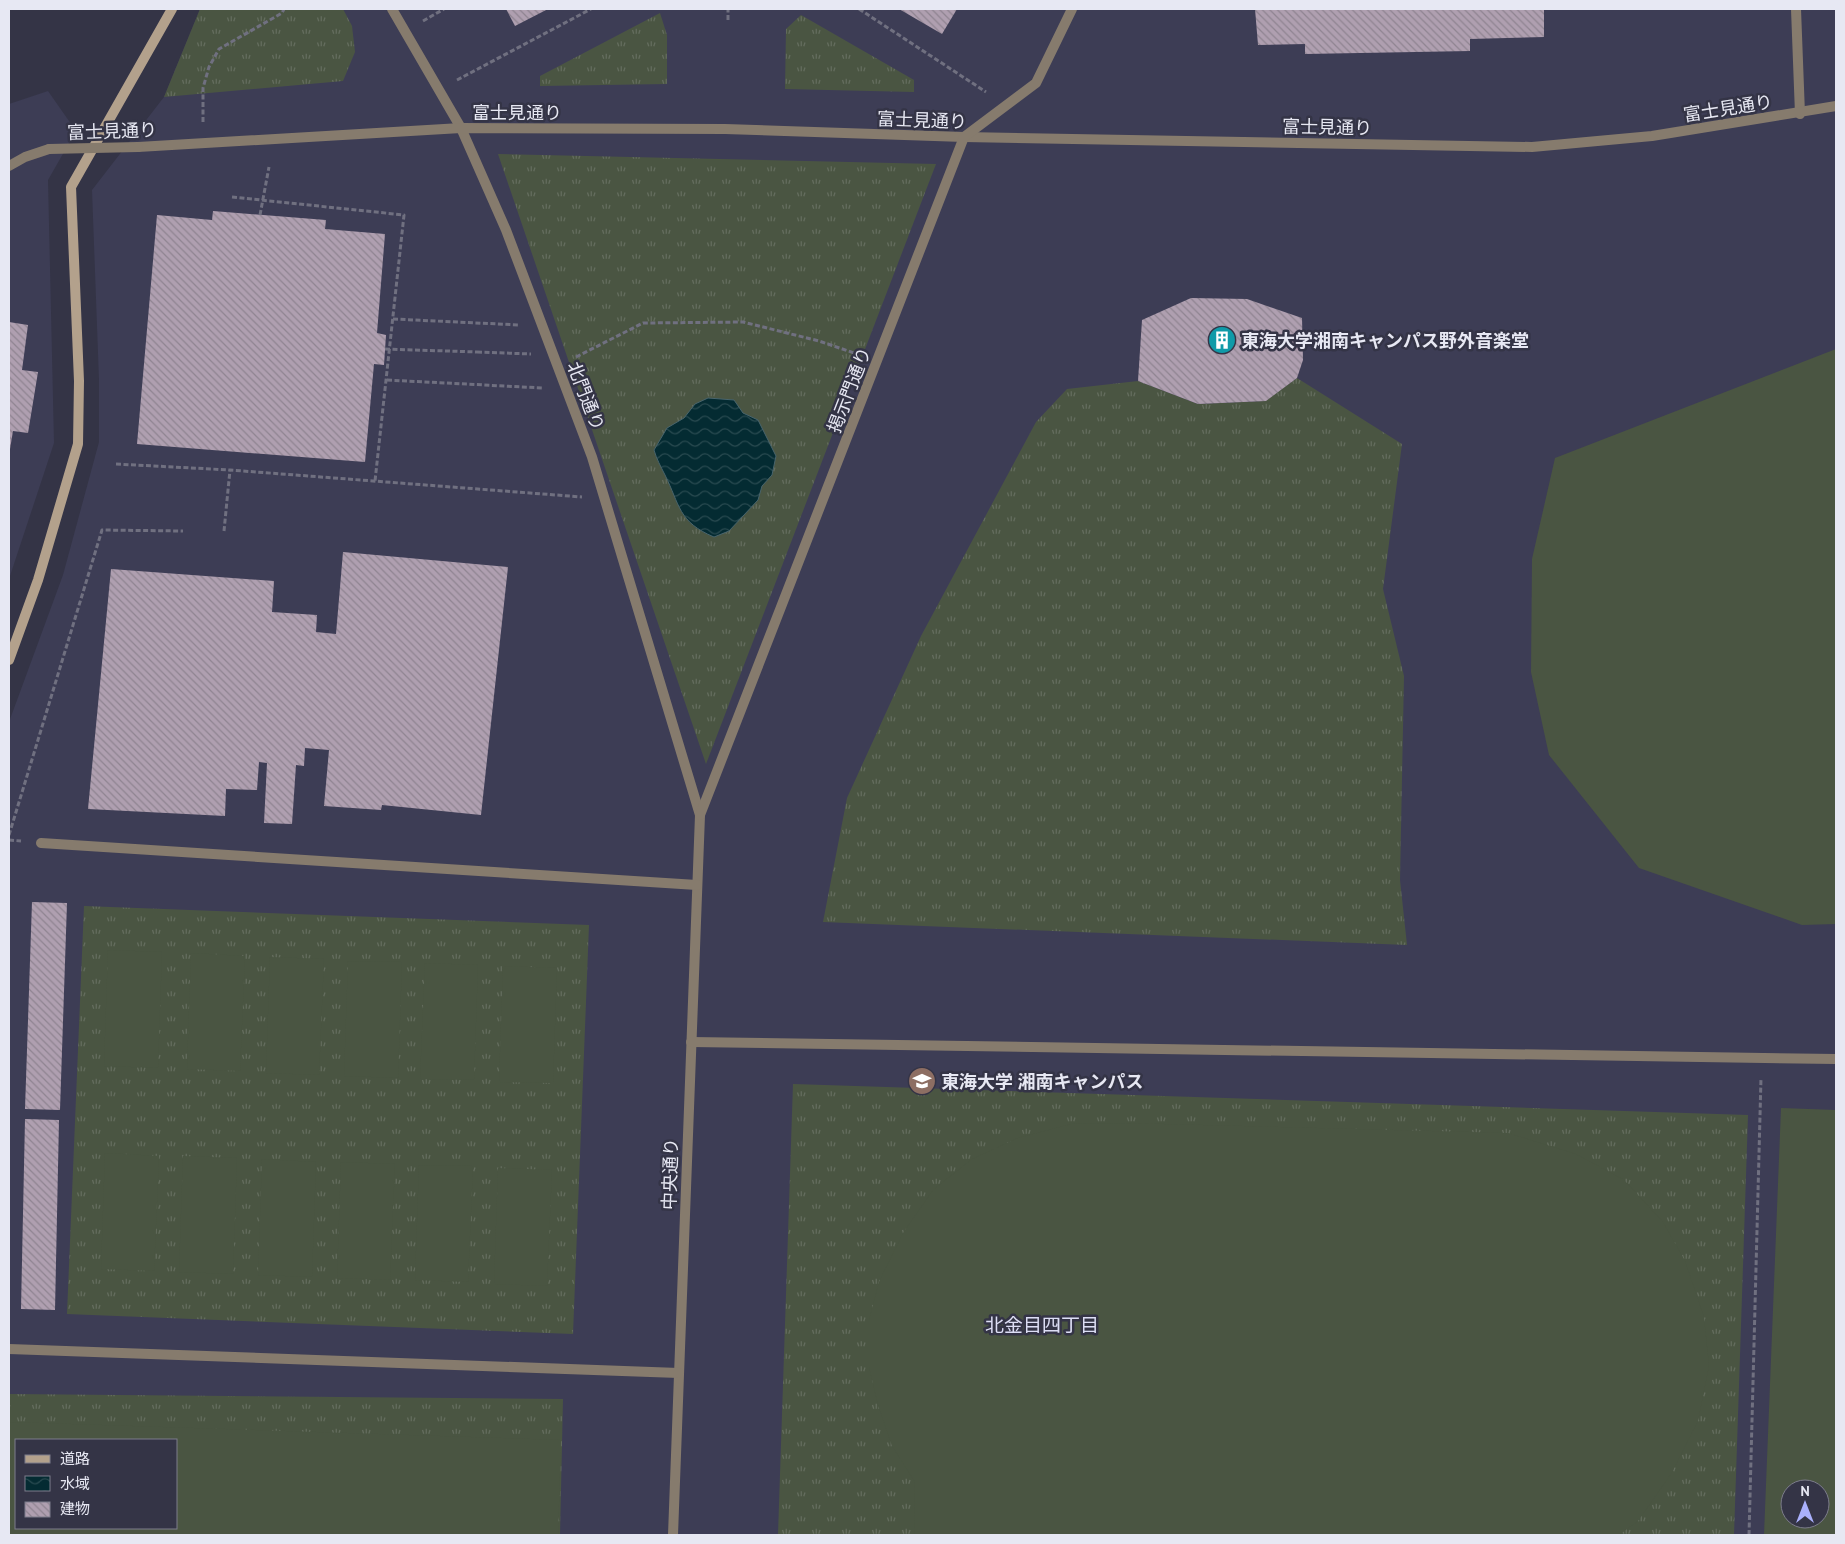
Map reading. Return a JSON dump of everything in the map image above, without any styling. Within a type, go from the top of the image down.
[{"type":"street","points":[[9,660],[38,580],[78,444],[79,381],[71,186],[172,9]]},
{"type":"lane","name":"北門通り","points":[[392,9],[461,128],[506,230],[554,355],[592,457],[700,815]]},
{"type":"lane","points":[[964,138],[1036,83],[1072,9]]},
{"type":"lane","points":[[1796,9],[1800,114]]},
{"type":"lane","name":"富士見通り","points":[[9,166],[25,157],[49,150],[138,147],[461,128],[725,129],[964,138],[1532,147],[1652,136],[1800,114],[1836,106]]},
{"type":"lane","name":"掲示門通り","points":[[700,815],[964,138]]},
{"type":"lane","name":"中央通り","points":[[673,1535],[700,815]]},
{"type":"lane","points":[[41,844],[697,885]]},
{"type":"lane","points":[[691,1042],[1836,1058]]},
{"type":"lane","points":[[9,1349],[679,1373]]},
{"type":"path","points":[[204,143],[203,88],[209,67],[219,49],[282,13],[284,9]]},
{"type":"path","points":[[439,90],[591,9]]},
{"type":"path","points":[[728,9],[728,20]]},
{"type":"path","points":[[859,9],[1007,105]]},
{"type":"path","points":[[260,215],[269,167]]},
{"type":"path","points":[[232,197],[404,215],[375,481]]},
{"type":"path","points":[[393,319],[542,325]]},
{"type":"path","points":[[557,366],[643,323],[744,322],[819,341],[877,361]]},
{"type":"path","points":[[385,349],[554,355]]},
{"type":"path","points":[[386,380],[566,389]]},
{"type":"path","points":[[116,464],[230,470],[605,499]]},
{"type":"path","points":[[224,531],[230,470]]},
{"type":"path","points":[[9,835],[102,530],[183,531]]},
{"type":"path","points":[[1749,1535],[1762,1058]]},
{"type":"shaded area","name":"東海大学 湘南キャンパス","points":[[200,9],[1836,9],[1836,1535],[9,1535],[9,722],[63,575],[99,442],[99,380],[92,190],[164,97]]},
{"type":"shaded area","points":[[48,91],[76,131],[48,180],[54,443],[9,579],[9,104]]},
{"type":"green space","points":[[200,9],[343,9],[352,26],[355,52],[343,81],[164,97]]},
{"type":"green space","points":[[660,13],[667,35],[667,84],[540,86],[540,76]]},
{"type":"green space","points":[[801,15],[914,80],[914,92],[785,89],[786,29]]},
{"type":"green space","points":[[498,154],[936,164],[706,764]]},
{"type":"green space","points":[[1836,349],[1836,924],[1802,925],[1639,868],[1549,755],[1531,672],[1532,559],[1555,458]]},
{"type":"green space","points":[[1297,378],[1402,444],[1383,589],[1404,676],[1400,880],[1407,945],[823,922],[847,798],[921,636],[1036,422],[1067,389],[1138,381],[1198,404],[1265,401]]},
{"type":"green space","points":[[84,906],[589,925],[573,1334],[67,1314]]},
{"type":"green space","points":[[108,950],[162,952],[158,1068],[104,1066]]},
{"type":"green space","points":[[191,953],[245,956],[240,1071],[187,1069]]},
{"type":"green space","points":[[270,957],[324,959],[319,1075],[266,1073]]},
{"type":"green space","points":[[348,961],[402,962],[398,1078],[344,1076]]},
{"type":"green space","points":[[425,963],[478,965],[474,1080],[420,1079]]},
{"type":"green space","points":[[503,966],[557,968],[553,1083],[499,1082]]},
{"type":"green space","points":[[793,1084],[1748,1115],[1734,1535],[778,1535]]},
{"type":"green space","points":[[1781,1108],[1836,1110],[1836,1535],[1764,1535]]},
{"type":"green space","points":[[1125,1123],[1508,1133],[1576,1154],[1624,1180],[1663,1222],[1685,1261],[1704,1317],[1709,1366],[1698,1421],[1671,1474],[1638,1521],[1619,1535],[914,1535],[915,1482],[892,1446],[878,1405],[869,1367],[869,1320],[879,1282],[903,1233],[933,1190],[972,1159],[1018,1138],[1071,1124]]},
{"type":"green space","points":[[105,1153],[159,1156],[154,1271],[101,1269]]},
{"type":"green space","points":[[183,1156],[237,1158],[233,1274],[179,1272]]},
{"type":"green space","points":[[262,1159],[316,1162],[312,1277],[258,1275]]},
{"type":"green space","points":[[341,1162],[395,1164],[390,1280],[337,1278]]},
{"type":"green space","points":[[419,1165],[473,1166],[468,1282],[415,1280]]},
{"type":"green space","points":[[498,1168],[552,1170],[547,1286],[494,1284]]},
{"type":"green space","points":[[9,1394],[563,1399],[560,1535],[9,1535]]},
{"type":"green space","points":[[9,1422],[561,1440],[558,1535],[9,1535]]},
{"type":"water","points":[[708,398],[734,400],[743,413],[758,420],[776,456],[772,475],[762,486],[758,500],[729,531],[714,537],[693,525],[682,512],[654,450],[667,428],[684,418],[695,404]]},
{"type":"building","points":[[506,9],[548,9],[515,26]]},
{"type":"building","points":[[899,9],[957,9],[942,34]]},
{"type":"building","points":[[1255,9],[1544,9],[1544,37],[1470,39],[1470,51],[1305,54],[1305,44],[1258,45]]},
{"type":"building","points":[[213,211],[326,220],[325,229],[385,234],[377,333],[386,335],[384,365],[374,364],[365,462],[137,444],[157,215],[212,220]]},
{"type":"building","name":"東海大学湘南キャンパス野外音楽堂","points":[[1191,298],[1247,299],[1302,318],[1303,360],[1297,378],[1266,401],[1198,404],[1138,381],[1142,320]]},
{"type":"building","points":[[9,322],[28,325],[22,370],[38,372],[28,433],[13,431],[10,449]]},
{"type":"building","points":[[343,552],[508,567],[481,815],[382,805],[381,810],[324,806],[329,750],[305,748],[304,766],[296,765],[292,824],[264,823],[267,763],[259,762],[257,790],[226,789],[225,816],[88,809],[111,569],[274,581],[272,612],[317,615],[316,632],[336,634]]},
{"type":"building","points":[[32,902],[67,903],[60,1110],[25,1109]]},
{"type":"building","points":[[25,1119],[59,1120],[55,1310],[21,1309]]},
{"type":"place","name":"東海大学湘南キャンパス野外音楽堂","points":[[1222,340]]},
{"type":"place","name":"東海大学 湘南キャンパス","points":[[922,1081]]},
{"type":"district","name":"北金目四丁目","points":[[1042,1325]]}]
